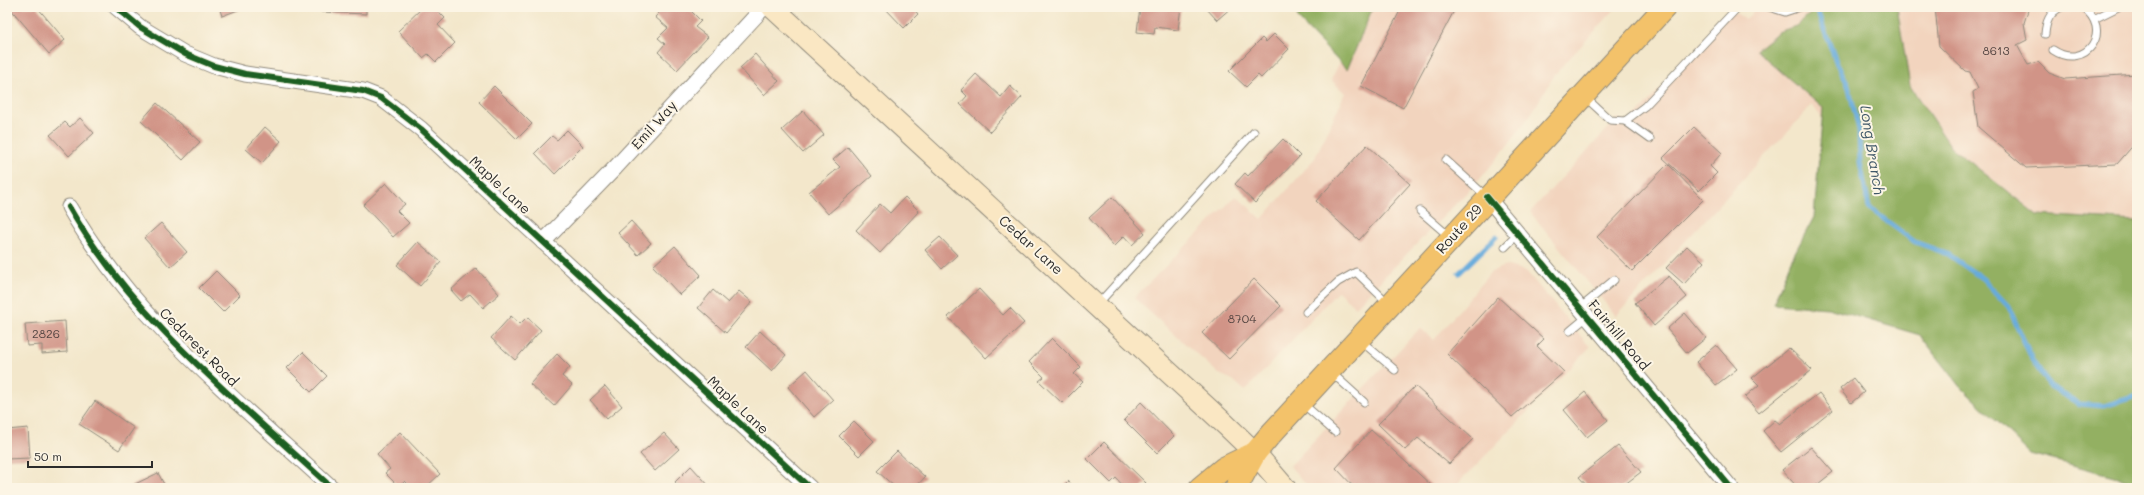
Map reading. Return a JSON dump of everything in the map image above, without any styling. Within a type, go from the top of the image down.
[{"type":"main road","name":"Cedar Lane","points":[[772,7],[1255,453],[1285,488]]},
{"type":"main road","name":"Route 29","points":[[1236,488],[1245,474],[1255,453],[1488,197],[1665,7]]},
{"type":"main road","name":"Route 29","points":[[1200,488],[1224,468],[1255,453]]},
{"type":"street","name":"Maple Lane","points":[[116,7],[140,27],[185,54],[214,66],[245,74],[363,91],[381,98],[421,129],[810,488]]},
{"type":"street","name":"Emil Way","points":[[543,242],[764,7]]},
{"type":"street","name":"Fairhill Road","points":[[1488,197],[1731,488]]},
{"type":"street","name":"Cedarest Road","points":[[69,206],[96,251],[163,330],[332,488]]},
{"type":"lane","points":[[1625,121],[1645,106],[1738,7]]},
{"type":"lane","points":[[1769,7],[1785,12],[1800,7]]},
{"type":"lane","points":[[2045,34],[2049,16],[2061,7]]},
{"type":"lane","points":[[2053,50],[2067,56],[2075,56],[2090,49],[2096,35],[2094,19],[2082,7]]},
{"type":"lane","points":[[2094,19],[2118,7]]},
{"type":"lane","points":[[1583,94],[1610,120],[1625,121],[1650,139]]},
{"type":"lane","points":[[1097,306],[1254,132]]},
{"type":"lane","points":[[1446,160],[1488,197]]},
{"type":"lane","points":[[1420,211],[1451,238]]},
{"type":"lane","points":[[1505,248],[1518,234]]},
{"type":"lane","points":[[1306,312],[1338,282],[1356,272],[1390,305]]},
{"type":"lane","points":[[1570,330],[1584,312],[1614,280]]},
{"type":"lane","points":[[1358,339],[1395,370]]},
{"type":"lane","points":[[1329,371],[1364,402]]},
{"type":"lane","points":[[1301,402],[1335,432]]},
{"type":"shaded area","points":[[1366,7],[1617,7],[1555,74],[1531,114],[1480,179],[1355,307],[1338,291],[1245,391],[1233,380],[1219,374],[1134,298],[1236,196],[1262,219],[1315,158],[1345,93],[1331,80]]},
{"type":"shaded area","points":[[1757,7],[2137,7],[2137,224],[1915,237],[1812,105],[1616,316],[1530,212],[1618,118],[1627,125],[1733,11],[1746,20]]},
{"type":"shaded area","points":[[1508,266],[1526,271],[1590,347],[1454,488],[1309,488],[1290,466],[1420,328],[1434,340],[1490,273],[1499,268]]},
{"type":"green space","points":[[1294,7],[1373,7],[1347,70],[1299,20]]},
{"type":"green space","points":[[1818,7],[1897,7],[1910,86],[1951,147],[2037,215],[2137,221],[2137,487],[2114,476],[2030,454],[1961,387],[1920,335],[1828,308],[1773,304],[1791,260],[1814,217],[1823,108],[1756,50],[1778,32],[1796,26]]},
{"type":"building","points":[[9,7],[37,7],[65,40],[49,54]]},
{"type":"building","points":[[219,7],[246,7],[222,16]]},
{"type":"building","points":[[322,7],[366,7],[366,14],[321,12]]},
{"type":"building","points":[[423,7],[434,7],[445,18],[438,25],[455,43],[436,62],[428,54],[423,58],[398,31]]},
{"type":"building","points":[[665,7],[687,7],[701,21],[695,27],[708,37],[677,70],[658,52],[665,44],[658,38],[668,28],[655,17]]},
{"type":"building","points":[[884,7],[912,7],[918,14],[904,28]]},
{"type":"building","points":[[1140,7],[1181,7],[1178,30],[1155,27],[1154,34],[1137,32]]},
{"type":"building","points":[[1205,7],[1232,7],[1217,20]]},
{"type":"building","points":[[1402,7],[1456,7],[1403,108],[1361,86]]},
{"type":"building","points":[[1935,7],[2029,7],[2024,23],[2027,40],[2017,45],[2028,65],[2038,62],[2049,73],[2065,79],[2136,74],[2137,141],[2117,164],[2026,168],[1978,127],[1973,92],[1978,89],[1970,72],[1965,71],[1939,46]]},
{"type":"building","points":[[1274,34],[1289,49],[1261,78],[1258,75],[1246,87],[1229,71],[1262,38],[1266,42]]},
{"type":"building","points":[[755,54],[779,81],[764,95],[740,68]]},
{"type":"building","points":[[976,74],[1001,97],[1010,86],[1022,97],[990,132],[960,104],[967,96],[961,90]]},
{"type":"building","points":[[494,86],[532,124],[517,139],[479,102]]},
{"type":"building","points":[[157,103],[200,142],[183,160],[141,121]]},
{"type":"building","points":[[803,111],[824,135],[803,153],[782,130]]},
{"type":"building","points":[[80,118],[94,133],[69,156],[50,135],[65,122],[70,127]]},
{"type":"building","points":[[265,127],[281,141],[262,163],[246,149]]},
{"type":"building","points":[[1694,127],[1722,153],[1710,166],[1717,173],[1699,191],[1663,158]]},
{"type":"building","points":[[567,130],[583,146],[555,174],[535,153],[552,136],[557,140]]},
{"type":"building","points":[[1283,139],[1300,156],[1255,203],[1235,184],[1245,173],[1248,176]]},
{"type":"building","points":[[1367,145],[1410,184],[1359,240],[1316,201]]},
{"type":"building","points":[[848,147],[872,176],[828,214],[809,192],[840,167],[833,160]]},
{"type":"building","points":[[1668,164],[1703,200],[1632,271],[1597,237]]},
{"type":"building","points":[[386,183],[405,204],[397,211],[409,223],[393,237],[363,205]]},
{"type":"building","points":[[905,197],[919,211],[880,253],[856,230],[880,204],[890,213]]},
{"type":"building","points":[[1112,197],[1145,233],[1132,245],[1124,236],[1114,246],[1089,218]]},
{"type":"building","points":[[631,221],[651,243],[638,255],[618,233]]},
{"type":"building","points":[[161,223],[187,252],[170,267],[144,238]]},
{"type":"building","points":[[940,237],[957,255],[942,269],[925,250]]},
{"type":"building","points":[[418,242],[441,262],[420,286],[397,265]]},
{"type":"building","points":[[675,246],[701,275],[680,295],[653,266]]},
{"type":"building","points":[[1687,246],[1704,262],[1684,284],[1666,268]]},
{"type":"building","points":[[476,268],[499,294],[483,308],[470,294],[461,301],[451,290]]},
{"type":"building","points":[[216,271],[240,295],[223,312],[199,288]]},
{"type":"building","points":[[1669,276],[1687,297],[1654,326],[1635,303]]},
{"type":"building","points":[[1254,279],[1281,306],[1229,359],[1202,333]]},
{"type":"building","points":[[979,289],[1003,315],[1010,308],[1024,323],[986,358],[948,317]]},
{"type":"building","points":[[713,290],[728,303],[739,291],[752,302],[726,333],[698,308]]},
{"type":"building","points":[[1498,297],[1544,339],[1537,346],[1564,372],[1512,417],[1447,354]]},
{"type":"building","points":[[1685,313],[1706,338],[1687,353],[1667,329]]},
{"type":"building","points":[[511,316],[520,324],[527,317],[541,330],[515,360],[491,338]]},
{"type":"building","points":[[65,321],[67,352],[42,354],[42,345],[27,346],[25,324]]},
{"type":"building","points":[[760,331],[786,355],[772,371],[746,347]]},
{"type":"building","points":[[1052,338],[1081,367],[1074,374],[1083,382],[1062,403],[1039,381],[1044,377],[1029,362]]},
{"type":"building","points":[[1716,345],[1737,369],[1716,385],[1696,362]]},
{"type":"building","points":[[1789,348],[1812,370],[1759,413],[1745,397],[1759,385],[1752,378]]},
{"type":"building","points":[[303,352],[327,376],[311,392],[287,368]]},
{"type":"building","points":[[557,354],[570,367],[562,376],[572,385],[554,406],[530,384]]},
{"type":"building","points":[[807,370],[833,400],[814,417],[788,387]]},
{"type":"building","points":[[1853,378],[1864,392],[1851,403],[1840,389]]},
{"type":"building","points":[[605,386],[622,406],[607,419],[590,400]]},
{"type":"building","points":[[1415,386],[1473,439],[1449,464],[1418,438],[1405,450],[1378,424]]},
{"type":"building","points":[[1585,392],[1608,420],[1587,437],[1564,410]]},
{"type":"building","points":[[1819,393],[1833,410],[1781,452],[1763,431],[1775,420],[1780,424]]},
{"type":"building","points":[[95,401],[134,428],[119,450],[79,424]]},
{"type":"building","points":[[1141,402],[1174,436],[1157,453],[1124,420]]},
{"type":"building","points":[[854,421],[874,441],[859,456],[839,436]]},
{"type":"building","points":[[28,428],[30,458],[7,459],[7,430]]},
{"type":"building","points":[[1371,430],[1432,486],[1430,488],[1355,488],[1336,468]]},
{"type":"building","points":[[400,432],[440,474],[425,488],[412,488],[405,481],[399,487],[385,473],[390,469],[377,454]]},
{"type":"building","points":[[664,433],[679,449],[655,471],[640,454]]},
{"type":"building","points":[[1104,442],[1146,483],[1141,488],[1125,488],[1116,478],[1111,483],[1087,459]]},
{"type":"building","points":[[1618,446],[1641,472],[1620,488],[1589,488],[1579,477]]},
{"type":"building","points":[[1811,447],[1833,472],[1813,488],[1798,488],[1782,470]]},
{"type":"building","points":[[897,451],[925,477],[915,488],[896,488],[877,471]]},
{"type":"building","points":[[691,466],[711,488],[681,488],[675,482]]},
{"type":"building","points":[[158,473],[166,488],[132,488],[131,486]]},
{"type":"building","points":[[1068,481],[1075,488],[1061,488]]},
{"type":"waterway","name":"Long Branch","points":[[1816,8],[1837,64],[1848,84],[1859,130],[1860,162],[1869,208],[1915,242],[1948,254],[1983,279],[2008,306],[2033,361],[2050,387],[2080,404],[2104,406],[2137,396]]},
{"type":"waterway","points":[[1459,273],[1496,237]]},
{"type":"cycle path","points":[[116,7],[140,27],[185,54],[214,66],[245,74],[363,91],[381,98],[421,129],[810,488]]},
{"type":"cycle path","points":[[1487,197],[1731,488]]},
{"type":"cycle path","points":[[69,207],[95,248],[124,286],[156,322],[189,357],[332,488]]}]
